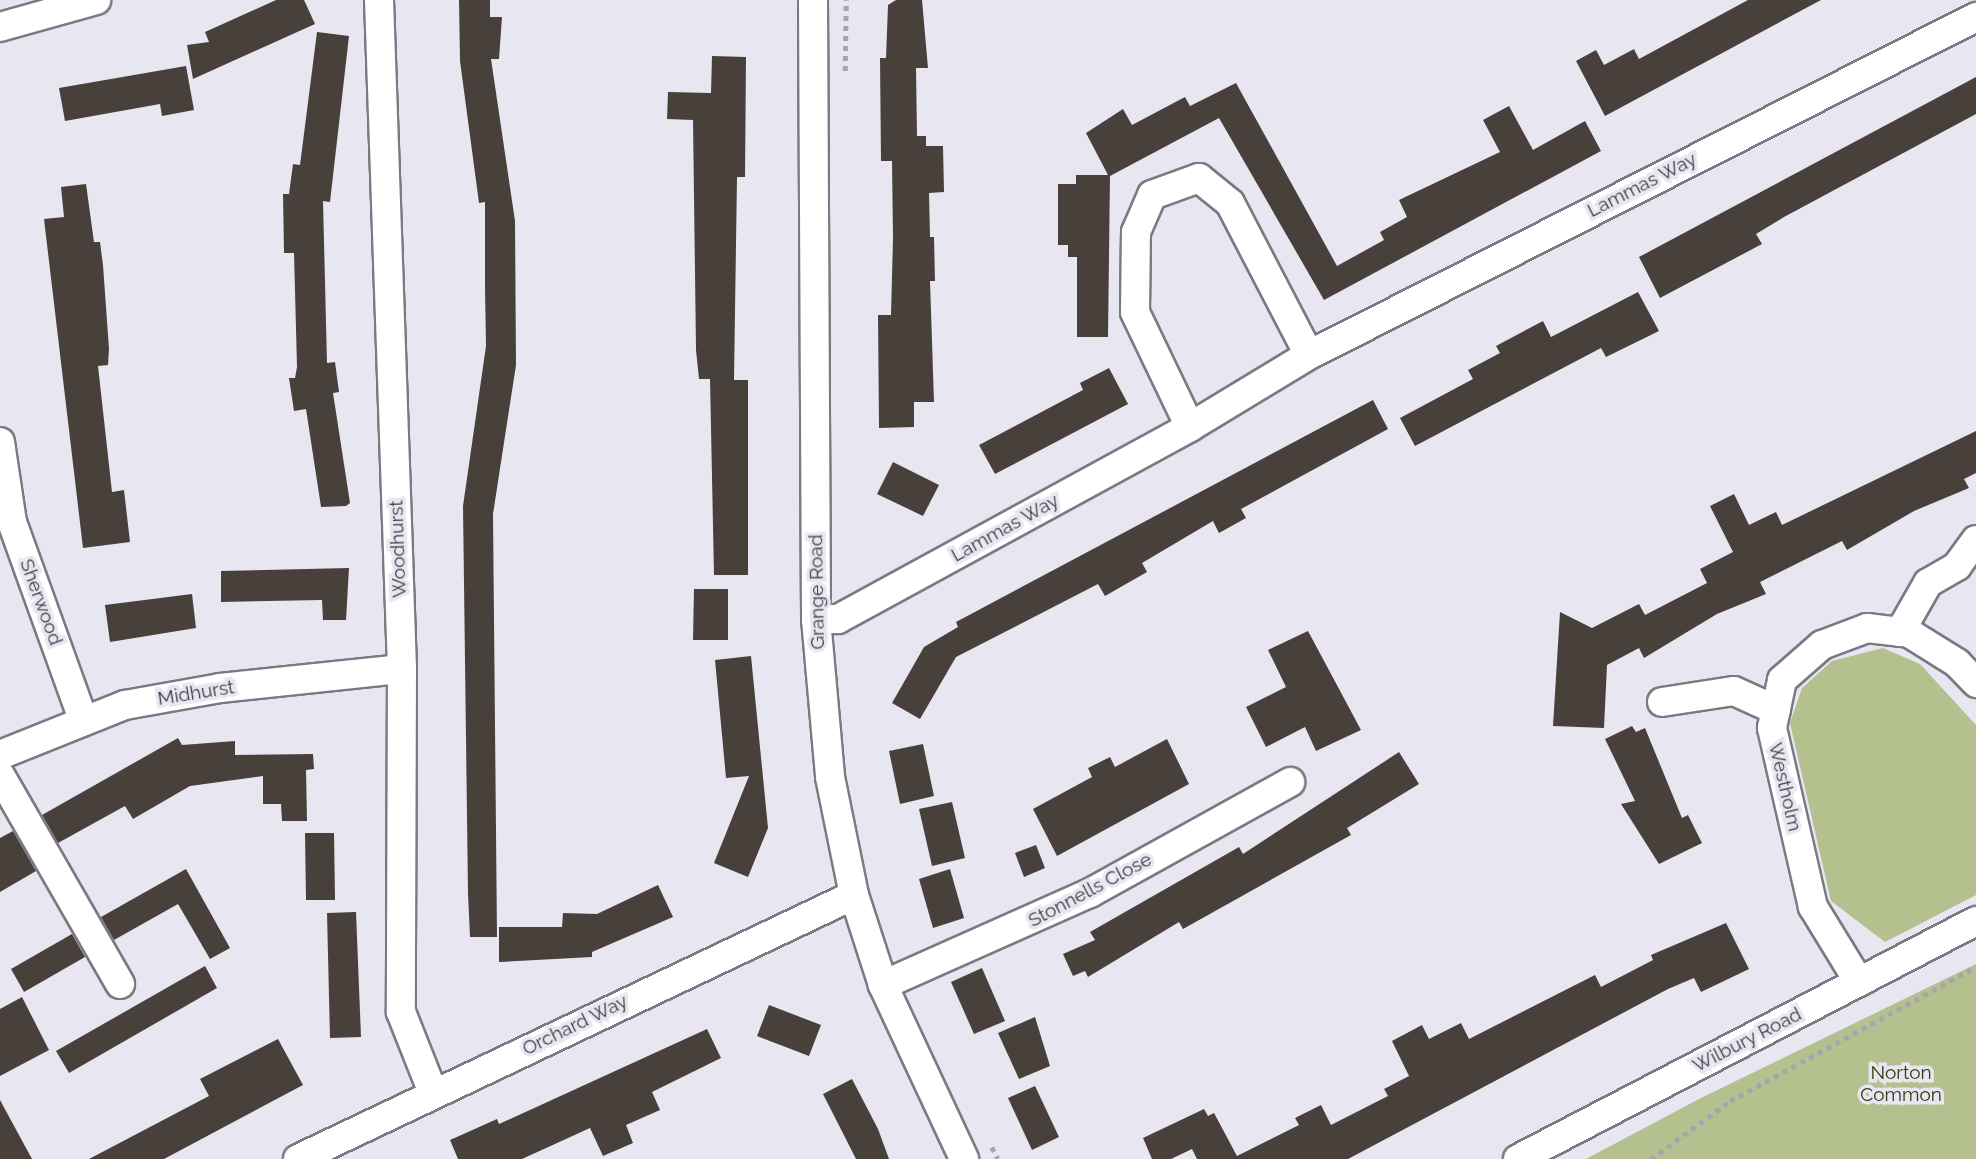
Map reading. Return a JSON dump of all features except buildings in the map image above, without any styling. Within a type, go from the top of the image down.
[{"type":"street","points":[[0,27],[96,0]]},
{"type":"street","name":"Woodhurst","points":[[379,0],[402,669],[401,1012],[433,1093]]},
{"type":"street","name":"Grange Road","points":[[813,0],[816,619],[830,777],[854,895],[883,985],[964,1159]]},
{"type":"street","name":"Lammas Way","points":[[816,619],[838,620],[1191,427],[1309,355],[1976,17]]},
{"type":"street","points":[[1191,427],[1135,312],[1136,232],[1152,195],[1199,178],[1230,203],[1309,355]]},
{"type":"street","name":"Sherwood","points":[[0,442],[12,522],[83,719]]},
{"type":"street","points":[[1900,632],[1928,583],[1958,566],[1976,540]]},
{"type":"street","name":"Westholm","points":[[1859,982],[1814,907],[1772,728],[1782,680],[1822,645],[1867,628],[1900,632],[1957,663],[1976,683]]},
{"type":"street","name":"Midhurst","points":[[0,755],[83,719],[169,696],[402,669]]},
{"type":"street","points":[[1662,702],[1734,691],[1776,710]]},
{"type":"street","points":[[0,775],[120,984]]},
{"type":"street","name":"Stonnells Close","points":[[883,985],[1090,893],[1290,782]]},
{"type":"street","name":"Orchard Way","points":[[315,1155],[433,1093],[854,895]]},
{"type":"street","name":"Wilbury Road","points":[[1518,1159],[1976,921]]},
{"type":"path","points":[[1651,1159],[1730,1101],[1976,967]]},
{"type":"green space","points":[[1883,648],[1920,664],[1976,725],[1976,895],[1885,942],[1831,901],[1790,723],[1802,688],[1832,661]]},
{"type":"green space","name":"Norton Common","points":[[1976,964],[1976,1159],[1586,1159],[1699,1099]]}]
